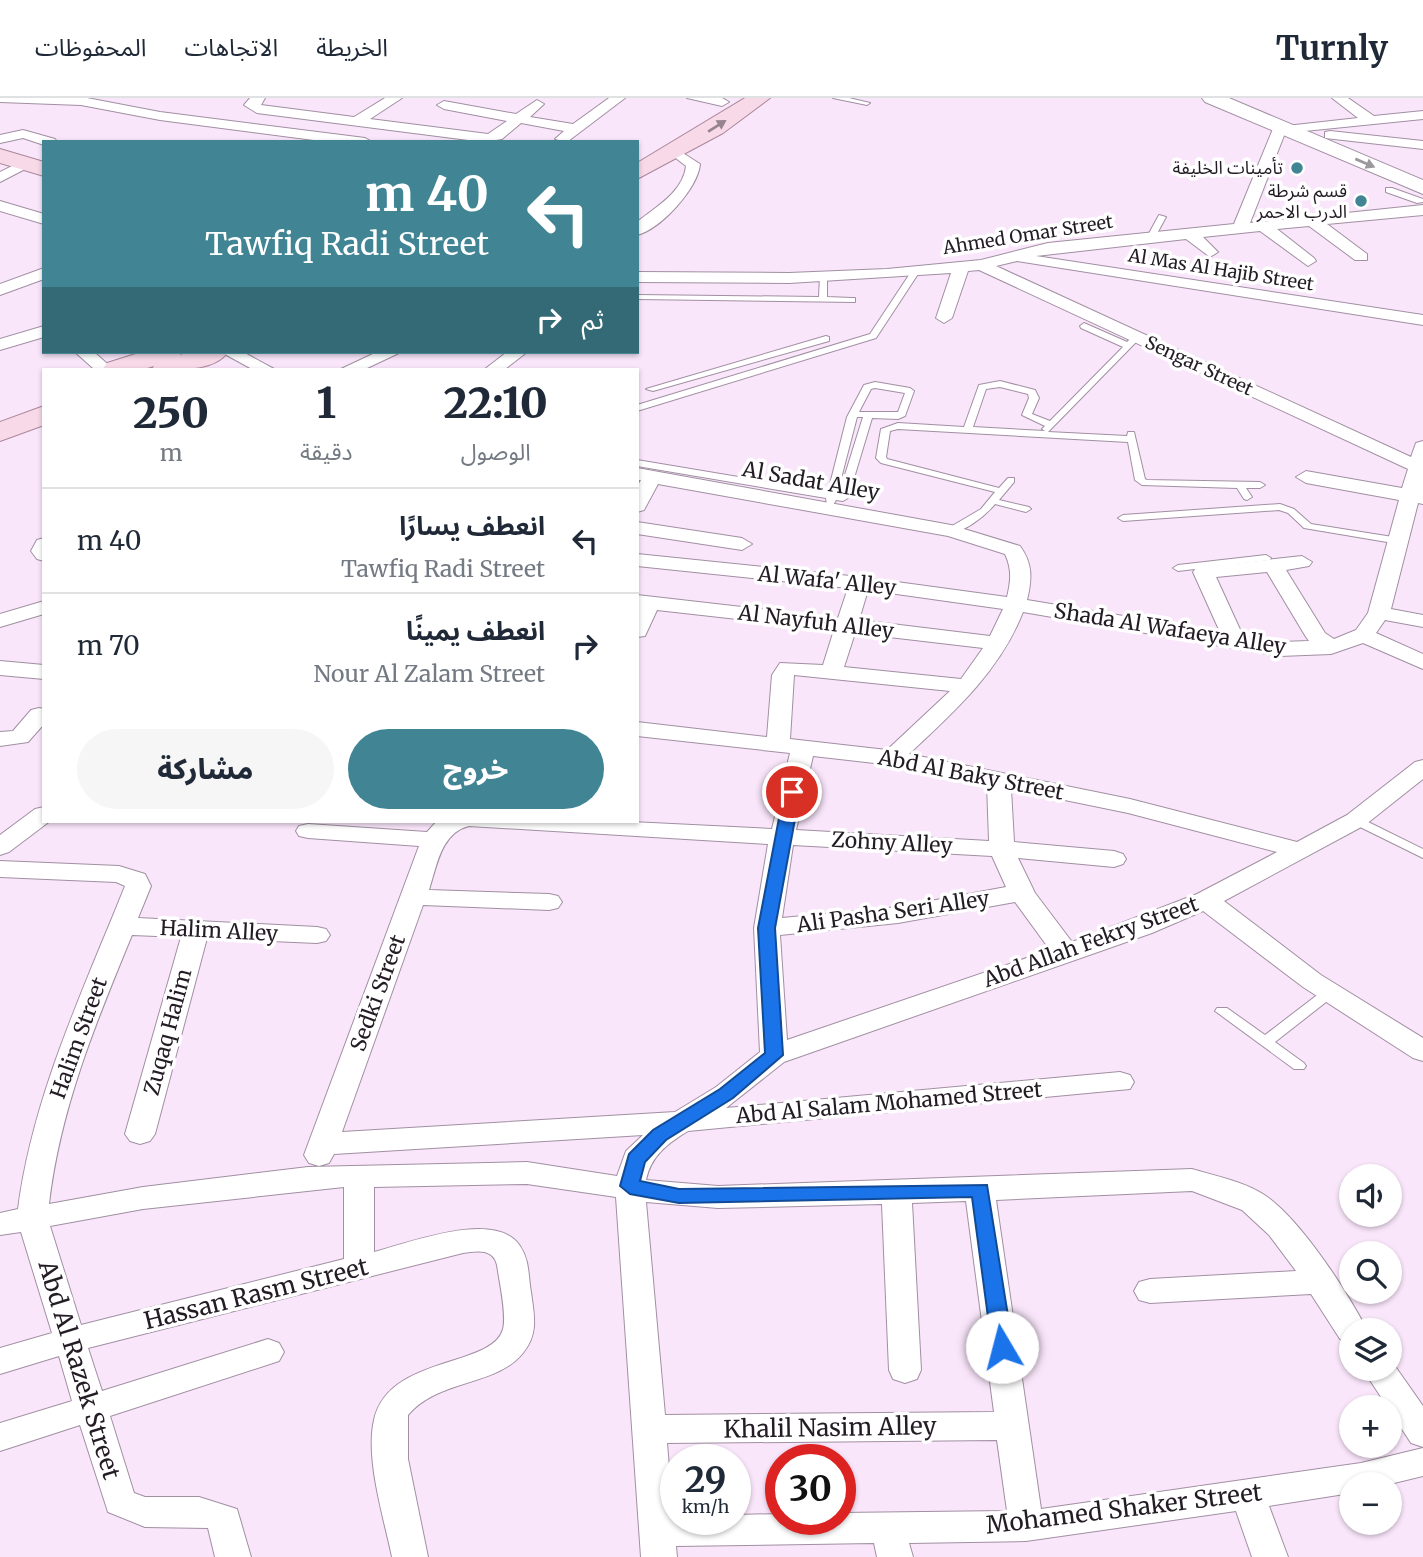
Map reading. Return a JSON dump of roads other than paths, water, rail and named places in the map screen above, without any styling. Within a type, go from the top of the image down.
[{"type":"main road","points":[[639,171],[675,152],[760,98]]},
{"type":"main road","points":[[1212,98],[1284,129],[1422,200]]},
{"type":"main road","points":[[639,152],[725,100]]},
{"type":"main road","points":[[0,156],[34,167]]},
{"type":"main road","points":[[120,368],[162,354]]},
{"type":"main road","points":[[169,368],[208,354]]},
{"type":"main road","points":[[0,410],[42,395]]},
{"type":"main road","points":[[0,432],[42,416]]},
{"type":"street","points":[[2,98],[66,99],[160,116],[272,130],[301,138],[333,140]]},
{"type":"street","points":[[258,98],[251,105],[253,107],[488,138],[497,136],[537,104]]},
{"type":"street","points":[[357,121],[395,98]]},
{"type":"street","points":[[561,140],[618,98]]},
{"type":"street","points":[[694,98],[725,100]]},
{"type":"street","points":[[1339,98],[1370,120]]},
{"type":"street","points":[[272,130],[315,103]]},
{"type":"street","points":[[444,105],[575,129]]},
{"type":"street","points":[[1284,129],[1423,115]]},
{"type":"street","points":[[1284,129],[1423,145]]},
{"type":"street","points":[[1241,228],[1284,129]]},
{"type":"street","points":[[0,139],[23,134],[43,140]]},
{"type":"street","points":[[639,228],[687,186],[694,175],[693,164],[675,152]]},
{"type":"street","points":[[0,178],[34,167]]},
{"type":"street","name":"Ahmed Omar Street","points":[[639,276],[823,276],[961,267],[981,265],[1048,248],[1311,220],[1422,200]]},
{"type":"street","points":[[0,205],[42,218]]},
{"type":"street","points":[[1311,220],[1361,257]]},
{"type":"street","points":[[1262,225],[1308,261]]},
{"type":"street","points":[[1189,233],[1210,252]]},
{"type":"street","name":"Al Mas Al Hajib Street","points":[[1013,257],[1423,320]]},
{"type":"street","points":[[1134,276],[1145,257]]},
{"type":"street","name":"Sengar Street","points":[[981,265],[1133,342],[1420,457]]},
{"type":"street","points":[[944,318],[961,267]]},
{"type":"street","points":[[5,284],[42,274]]},
{"type":"street","points":[[0,345],[42,332]]},
{"type":"street","points":[[86,354],[103,368]]},
{"type":"street","points":[[234,354],[263,368]]},
{"type":"street","points":[[353,368],[387,354]]},
{"type":"street","points":[[495,368],[514,354]]},
{"type":"street","points":[[1420,457],[1417,497],[1399,541],[1379,613],[1364,635],[1423,662]]},
{"type":"street","points":[[639,497],[644,476]]},
{"type":"street","name":"Al Sadat Alley","points":[[644,476],[830,502],[975,537],[1013,550],[1020,557],[1017,605]]},
{"type":"street","points":[[1306,477],[1417,497]]},
{"type":"street","points":[[639,528],[742,544]]},
{"type":"street","name":"Al Wafa' Alley","points":[[639,560],[860,583],[1017,605]]},
{"type":"street","points":[[1269,562],[1317,637],[1331,647]]},
{"type":"street","points":[[1236,643],[1200,569],[1269,562],[1301,562]]},
{"type":"street","points":[[832,670],[844,625],[860,583]]},
{"type":"street","points":[[639,623],[644,602]]},
{"type":"street","name":"Al Nayfuh Alley","points":[[644,602],[996,642]]},
{"type":"street","points":[[892,758],[967,686],[1017,605]]},
{"type":"street","name":"Shada Al Wafaeya Alley","points":[[1017,605],[1280,649],[1331,647],[1364,635]]},
{"type":"street","points":[[0,621],[42,608]]},
{"type":"street","points":[[1379,613],[1423,621]]},
{"type":"street","points":[[774,1055],[766,928],[782,838],[791,745],[784,670],[796,667],[832,670],[967,686]]},
{"type":"street","points":[[0,668],[42,672]]},
{"type":"street","points":[[0,739],[20,737],[39,715]]},
{"type":"street","name":"Abd Al Baky Street","points":[[639,729],[892,758],[1130,806],[1300,850]]},
{"type":"street","name":"Abd Allah Fekry Street","points":[[630,1186],[636,1159],[679,1122],[726,1094],[774,1055],[1143,928],[1206,901],[1356,820],[1423,767]]},
{"type":"street","points":[[999,780],[998,821],[1003,849],[1019,893],[1066,953]]},
{"type":"street","points":[[0,848],[42,816]]},
{"type":"street","points":[[308,831],[434,840],[447,824],[452,823]]},
{"type":"street","points":[[569,823],[782,838]]},
{"type":"street","name":"Zohny Alley","points":[[782,838],[1003,849],[1114,859]]},
{"type":"street","name":"Sedki Street","points":[[308,1178],[324,1144],[434,840]]},
{"type":"street","name":"Halim Street","points":[[0,869],[119,874],[136,880],[138,886],[48,1125],[35,1175],[16,1221]]},
{"type":"street","name":"Ali Pasha Seri Alley","points":[[766,928],[898,915],[1019,893]]},
{"type":"street","points":[[412,897],[549,902]]},
{"type":"street","points":[[1206,901],[1330,992],[1423,1051]]},
{"type":"street","name":"Halim Alley","points":[[121,926],[317,935]]},
{"type":"street","name":"Zuqaq Halim","points":[[140,1134],[196,930]]},
{"type":"street","name":"Abd Al Salam Mohamed Street","points":[[324,1144],[679,1122],[1120,1082]]},
{"type":"street","points":[[16,1221],[143,1198],[308,1178],[359,1176],[527,1173],[630,1186],[679,1196],[896,1193],[1192,1180],[1223,1188],[1252,1202],[1276,1221],[1344,1318]]},
{"type":"street","points":[[359,1176],[359,1269]]},
{"type":"street","points":[[630,1186],[657,1544]]},
{"type":"street","points":[[980,1190],[1026,1526]]},
{"type":"street","points":[[896,1193],[905,1370]]},
{"type":"street","name":"Abd Al Razek Street","points":[[16,1221],[70,1340],[88,1407],[120,1502],[132,1510],[150,1513],[212,1512],[225,1520],[233,1557]]},
{"type":"street","name":"Hassan Rasm Street","points":[[0,1361],[70,1340],[477,1239],[502,1246],[510,1254],[519,1318],[519,1330],[514,1341],[491,1358],[415,1386],[392,1412],[388,1442],[410,1557]]},
{"type":"street","points":[[1150,1291],[1318,1282]]},
{"type":"street","points":[[0,1437],[268,1352]]},
{"type":"street","points":[[1387,1381],[1423,1433]]},
{"type":"street","name":"Khalil Nasim Alley","points":[[647,1429],[1013,1426]]},
{"type":"street","name":"Mohamed Shaker Street","points":[[657,1544],[892,1543],[1248,1495],[1361,1477],[1423,1462]]},
{"type":"street","points":[[1248,1495],[1270,1557]]},
{"type":"lane","points":[[836,98],[867,103]]},
{"type":"lane","points":[[1389,190],[1422,200]]},
{"type":"lane","points":[[1402,203],[1422,200]]},
{"type":"lane","points":[[1151,237],[1163,218]]},
{"type":"lane","points":[[639,407],[864,340],[878,332],[916,271]]},
{"type":"lane","points":[[822,300],[823,276]]},
{"type":"lane","points":[[639,297],[852,300]]},
{"type":"lane","points":[[1048,428],[1133,342],[1084,326]]},
{"type":"lane","points":[[650,389],[826,339]]},
{"type":"lane","points":[[813,342],[829,351]]},
{"type":"lane","points":[[692,377],[709,387]]},
{"type":"lane","points":[[967,430],[982,387],[992,383],[1032,392],[1034,398],[1027,415],[1048,428]]},
{"type":"lane","points":[[830,502],[853,414],[869,386],[910,391],[901,415],[853,414]]},
{"type":"lane","points":[[639,463],[830,502],[846,496],[868,415]]},
{"type":"lane","points":[[1002,491],[881,458],[886,429],[890,427],[1020,434],[1048,428],[1131,437],[1140,480],[1145,483],[1259,485]]},
{"type":"lane","points":[[951,531],[984,511],[1010,480]]},
{"type":"lane","points":[[1240,485],[1247,497]]},
{"type":"lane","points":[[993,501],[1026,509]]},
{"type":"lane","points":[[1123,518],[1280,508],[1291,511],[1308,526],[1399,541]]},
{"type":"lane","points":[[1178,568],[1200,569]]},
{"type":"lane","points":[[1356,820],[1423,854]]},
{"type":"lane","points":[[1265,1042],[1330,992]]},
{"type":"lane","points":[[1222,1011],[1299,1066]]},
{"type":"place","name":"تأمينات الخليفة","points":[[1297,168]]},
{"type":"place","name":"قسم شرطة الدرب الاحمر","points":[[1361,201]]}]
